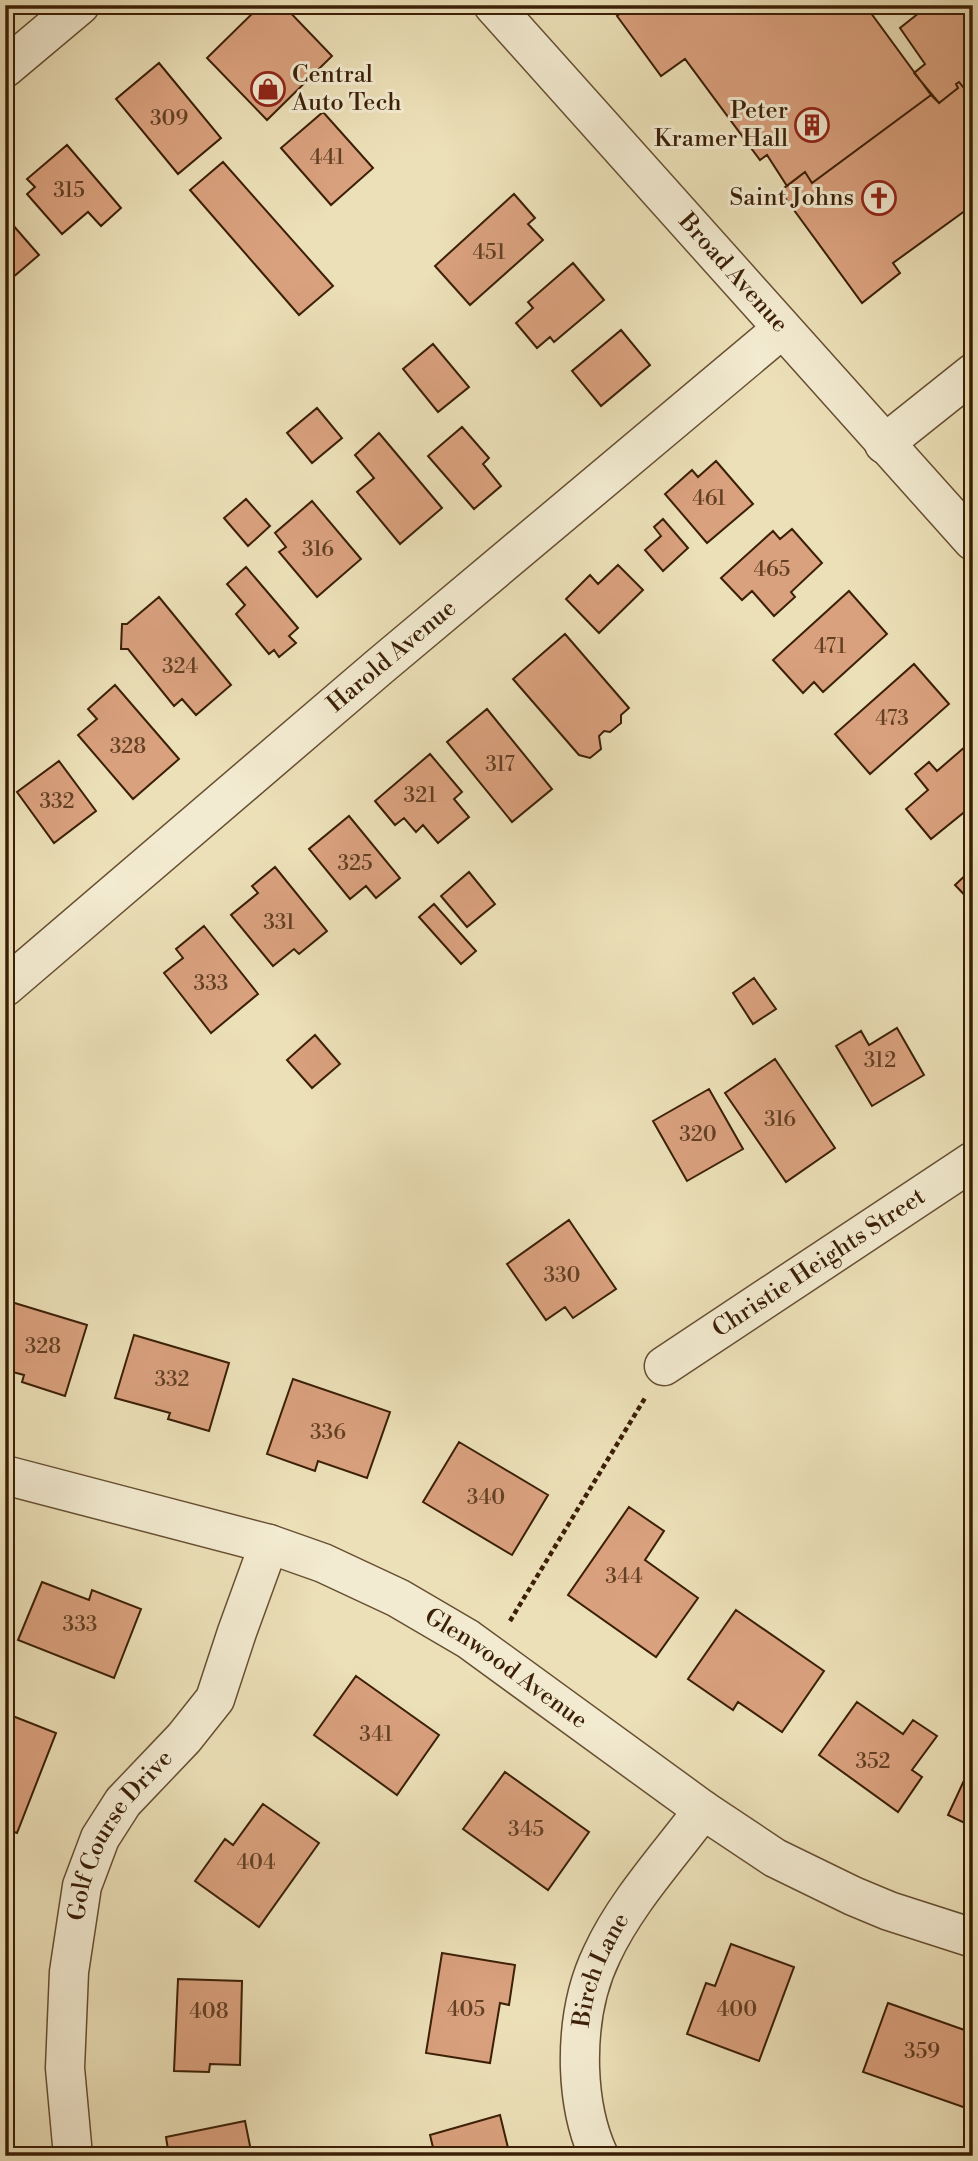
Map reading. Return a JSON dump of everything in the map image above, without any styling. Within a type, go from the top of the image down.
[{"type":"street","points":[[5,68],[80,5]]},
{"type":"street","name":"Broad Avenue","points":[[493,5],[973,541]]},
{"type":"street","name":"Harold Avenue","points":[[5,987],[379,667],[782,329]]},
{"type":"street","points":[[884,444],[973,373]]},
{"type":"street","name":"Christie Heights Street","points":[[664,1366],[973,1161]]},
{"type":"street","name":"Glenwood Avenue","points":[[5,1475],[269,1544],[323,1563],[398,1598],[468,1639],[703,1810],[775,1858],[853,1896],[973,1938]]},
{"type":"street","name":"Golf Course Drive","points":[[73,2156],[65,2068],[69,1972],[82,1886],[100,1838],[123,1802],[184,1738],[215,1699],[269,1544]]},
{"type":"street","name":"Birch Lane","points":[[599,2156],[581,2097],[579,2044],[584,2005],[601,1955],[626,1913],[703,1810]]},
{"type":"path","points":[[490,1655],[664,1366]]},
{"type":"building","name":"Central Auto Tech","points":[[261,5],[283,5],[332,56],[267,120],[207,58]]},
{"type":"building","name":"Peter Kramer Hall","points":[[629,5],[865,5],[931,95],[812,183],[805,172],[787,186],[767,155],[760,160],[685,59],[661,76],[617,16]]},
{"type":"building","points":[[929,5],[973,5],[971,97],[959,82],[956,84],[958,88],[939,103],[914,73],[925,64],[900,28]]},
{"type":"building","points":[[159,63],[221,138],[178,174],[116,99]]},
{"type":"building","name":"Saint Johns","points":[[959,82],[971,97],[973,95],[973,205],[893,263],[900,273],[862,303],[780,191],[805,172],[812,183],[931,95],[939,103],[958,88],[956,84]]},
{"type":"building","points":[[323,112],[373,168],[331,205],[281,148]]},
{"type":"building","points":[[67,145],[121,208],[101,226],[88,212],[62,234],[27,194],[35,187],[27,179]]},
{"type":"building","points":[[223,162],[333,286],[299,315],[190,190]]},
{"type":"building","points":[[514,194],[535,218],[528,224],[543,240],[470,305],[435,266]]},
{"type":"building","points":[[5,216],[39,255],[5,284]]},
{"type":"building","points":[[573,263],[604,300],[554,342],[550,337],[537,348],[516,323],[533,308],[528,302]]},
{"type":"building","points":[[621,330],[650,365],[601,406],[572,371]]},
{"type":"building","points":[[433,344],[469,387],[438,412],[403,369]]},
{"type":"building","points":[[317,408],[342,438],[312,463],[287,433]]},
{"type":"building","points":[[462,427],[489,458],[483,464],[501,486],[474,509],[428,456]]},
{"type":"building","points":[[379,433],[442,508],[400,544],[357,492],[374,478],[355,455]]},
{"type":"building","points":[[716,461],[753,504],[707,543],[665,494],[692,470],[698,477]]},
{"type":"building","points":[[246,499],[270,526],[248,546],[224,518]]},
{"type":"building","points":[[312,501],[361,559],[317,597],[279,552],[286,547],[275,533]]},
{"type":"building","points":[[663,519],[688,548],[663,571],[645,550],[661,536],[654,527]]},
{"type":"building","points":[[792,529],[822,563],[791,592],[795,597],[774,616],[752,591],[742,600],[721,578],[773,531],[780,539]]},
{"type":"building","points":[[618,565],[643,590],[599,633],[566,599],[590,575],[598,584]]},
{"type":"building","points":[[246,567],[298,628],[289,636],[296,643],[279,657],[274,650],[269,654],[236,614],[245,605],[227,584]]},
{"type":"building","points":[[849,591],[887,634],[823,692],[814,682],[803,693],[773,660]]},
{"type":"building","points":[[159,597],[231,685],[196,715],[182,699],[174,706],[128,649],[121,649],[122,624],[127,624]]},
{"type":"building","points":[[565,634],[629,708],[621,715],[621,723],[610,732],[604,731],[599,736],[601,749],[590,758],[579,755],[513,679]]},
{"type":"building","points":[[914,664],[949,704],[870,774],[835,734]]},
{"type":"building","points":[[115,685],[179,759],[133,799],[78,735],[97,719],[88,709]]},
{"type":"building","points":[[487,709],[552,789],[512,822],[447,742]]},
{"type":"building","points":[[973,740],[973,805],[931,839],[906,809],[928,790],[915,774],[929,762],[937,771]]},
{"type":"building","points":[[430,754],[462,792],[454,799],[469,817],[438,843],[423,825],[416,832],[404,818],[395,825],[375,801]]},
{"type":"building","points":[[59,761],[96,811],[54,843],[17,792]]},
{"type":"building","points":[[349,816],[400,878],[376,898],[366,886],[350,899],[309,849]]},
{"type":"building","points":[[275,867],[327,931],[299,954],[294,949],[273,966],[231,915],[258,893],[252,886]]},
{"type":"building","points":[[973,868],[973,904],[955,885]]},
{"type":"building","points":[[469,872],[495,904],[467,927],[441,896]]},
{"type":"building","points":[[434,904],[476,951],[461,964],[419,917]]},
{"type":"building","points":[[204,926],[258,994],[211,1033],[164,973],[183,958],[176,949]]},
{"type":"building","points":[[754,978],[776,1009],[753,1024],[733,993]]},
{"type":"building","points":[[897,1028],[924,1075],[872,1106],[836,1046],[861,1031],[869,1045]]},
{"type":"building","points":[[315,1035],[340,1064],[312,1088],[287,1060]]},
{"type":"building","points":[[775,1059],[835,1148],[786,1182],[725,1093]]},
{"type":"building","points":[[709,1089],[743,1149],[687,1181],[653,1121]]},
{"type":"building","points":[[569,1220],[616,1289],[573,1318],[565,1307],[546,1320],[507,1264]]},
{"type":"building","points":[[8,1301],[87,1325],[65,1396],[22,1382],[24,1375],[5,1370],[5,1311]]},
{"type":"building","points":[[134,1335],[229,1363],[209,1431],[168,1419],[170,1413],[115,1398]]},
{"type":"building","points":[[293,1379],[390,1412],[367,1478],[318,1461],[315,1471],[267,1454]]},
{"type":"building","points":[[459,1442],[548,1495],[512,1555],[423,1502]]},
{"type":"building","points":[[629,1507],[664,1531],[645,1560],[698,1598],[656,1657],[568,1595]]},
{"type":"building","points":[[42,1582],[89,1600],[92,1590],[141,1609],[114,1678],[18,1640]]},
{"type":"building","points":[[736,1610],[824,1671],[782,1732],[738,1702],[733,1710],[688,1679]]},
{"type":"building","points":[[356,1676],[439,1735],[397,1795],[314,1735]]},
{"type":"building","points":[[857,1702],[903,1734],[913,1720],[937,1736],[912,1770],[922,1777],[898,1812],[819,1755]]},
{"type":"building","points":[[5,1713],[56,1733],[17,1833],[5,1829]]},
{"type":"building","points":[[973,1761],[973,1827],[948,1815]]},
{"type":"building","points":[[505,1772],[589,1832],[548,1890],[463,1829]]},
{"type":"building","points":[[263,1804],[319,1843],[259,1927],[195,1881],[225,1839],[233,1845]]},
{"type":"building","points":[[731,1944],[794,1967],[759,2061],[687,2034],[706,1983],[715,1986]]},
{"type":"building","points":[[442,1953],[515,1965],[509,2005],[500,2003],[490,2063],[426,2053]]},
{"type":"building","points":[[178,1979],[242,1981],[240,2065],[210,2064],[209,2072],[174,2071]]},
{"type":"building","points":[[888,2003],[973,2033],[973,2090],[966,2108],[863,2072]]},
{"type":"building","points":[[500,2115],[510,2156],[435,2156],[430,2135]]},
{"type":"building","points":[[245,2121],[252,2156],[169,2156],[166,2137]]},
{"type":"place","name":"Central Auto Tech","points":[[268,89]]},
{"type":"place","name":"Peter Kramer Hall","points":[[812,125]]},
{"type":"place","name":"Saint Johns","points":[[879,198]]}]
